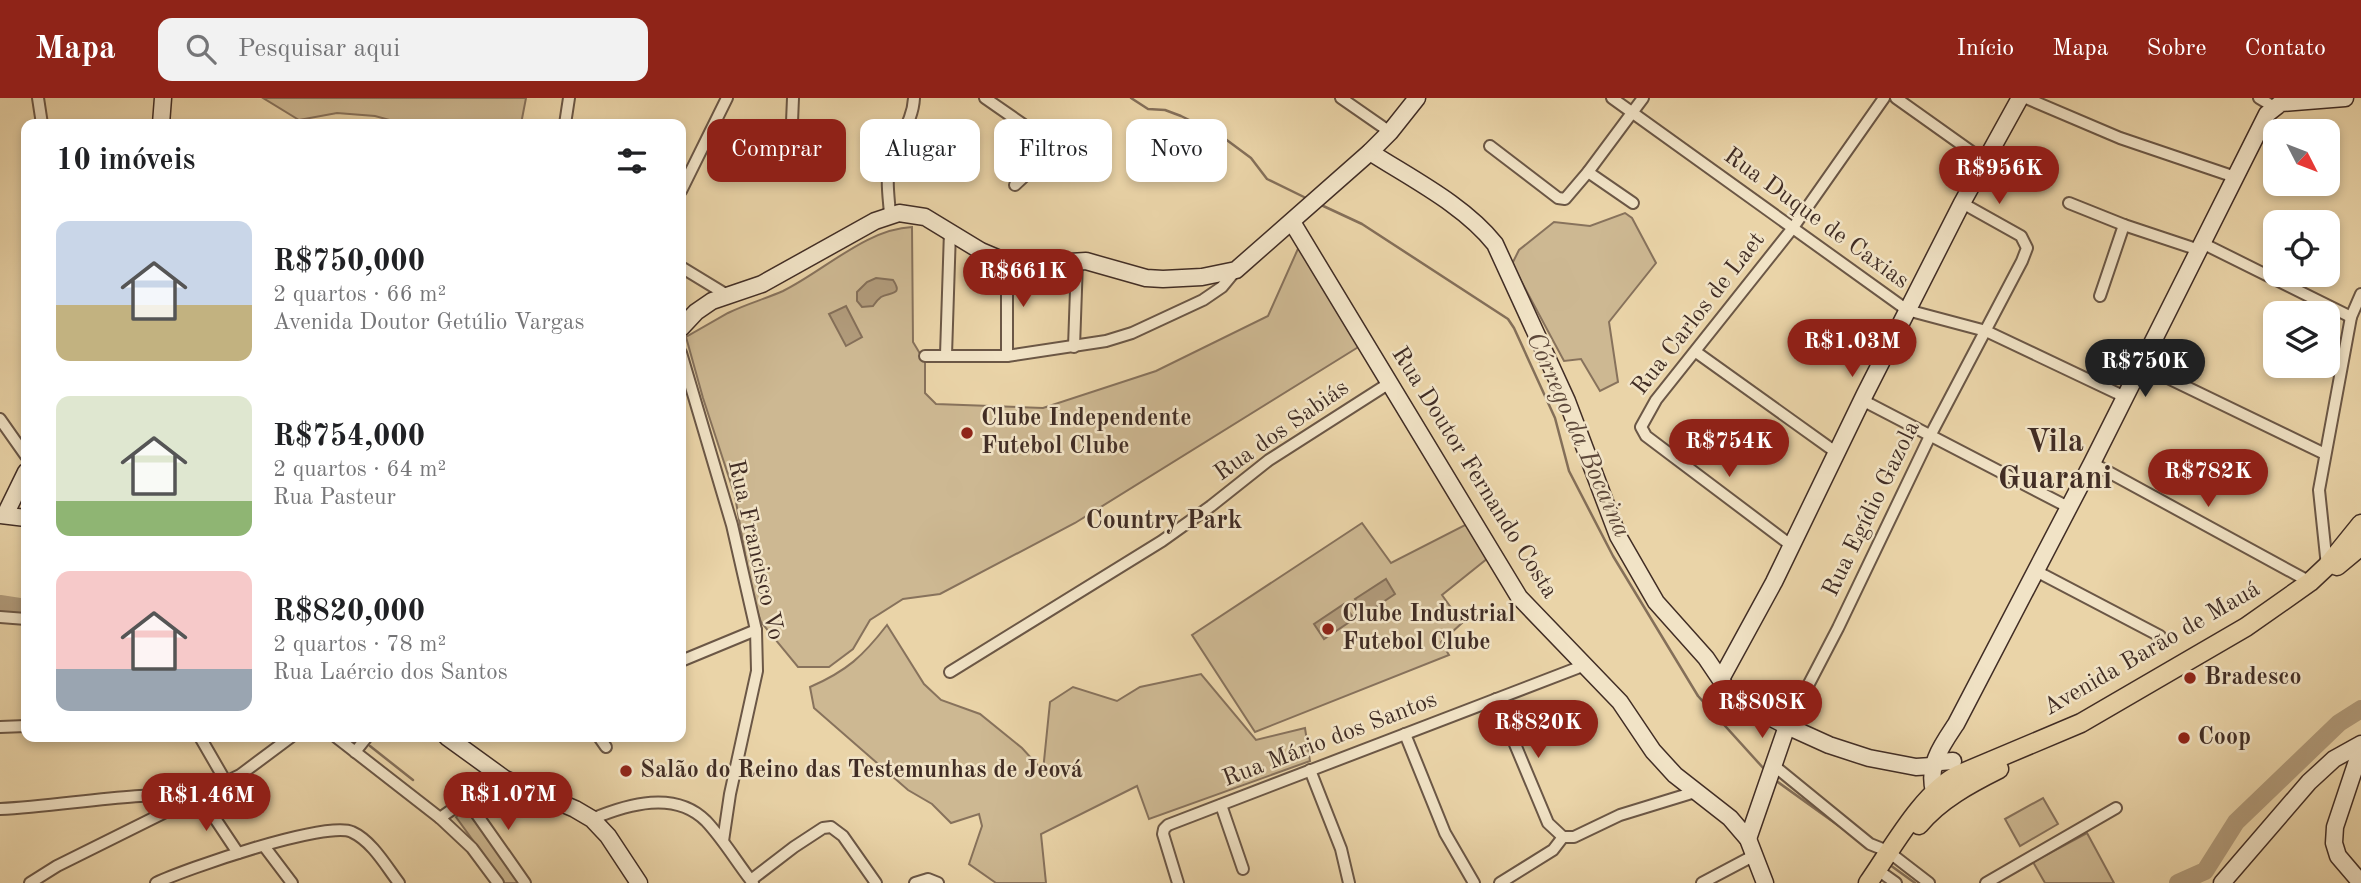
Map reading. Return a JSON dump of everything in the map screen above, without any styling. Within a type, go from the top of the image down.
[{"type":"main road","name":"Avenida Barão de Mauá","points":[[1884,869],[1934,791],[1950,778],[1956,767],[2081,723],[2246,627],[2310,582],[2359,540]]},
{"type":"main road","name":"Avenida Barão de Mauá","points":[[1884,869],[1930,813],[1977,780],[2077,731],[2249,632],[2294,602],[2359,540]]},
{"type":"main road","points":[[1930,813],[1955,787],[1956,767]]},
{"type":"street","points":[[38,98],[40,119]]},
{"type":"street","points":[[161,119],[163,98]]},
{"type":"street","points":[[566,119],[569,98]]},
{"type":"street","points":[[686,181],[727,98]]},
{"type":"street","points":[[792,119],[793,98]]},
{"type":"street","points":[[890,215],[889,168],[899,139],[910,120],[914,98]]},
{"type":"street","points":[[985,98],[1015,119]]},
{"type":"street","points":[[1341,98],[1390,132]]},
{"type":"street","points":[[925,356],[1007,356],[1106,341],[1132,333],[1191,306],[1215,293],[1236,270],[1370,152],[1417,98]]},
{"type":"street","name":"Rua Duque de Caxias","points":[[1612,98],[1907,310],[1986,331],[2125,397]]},
{"type":"street","points":[[1490,146],[1562,199],[1569,196],[1588,173],[1643,98]]},
{"type":"street","name":"Rua Carlos de Laet","points":[[1792,546],[1646,436],[1641,427],[1656,400],[1792,229],[1884,98]]},
{"type":"street","points":[[1896,98],[1986,162]]},
{"type":"street","points":[[1721,679],[1792,546],[1862,400],[1962,203],[2021,98]]},
{"type":"street","points":[[2026,98],[2120,138],[2235,177]]},
{"type":"street","points":[[2259,98],[2274,107]]},
{"type":"street","points":[[1934,791],[1931,780],[1933,766],[2092,463],[2267,114],[2274,107],[2291,102],[2345,98]]},
{"type":"street","points":[[1370,152],[1467,216],[1482,228],[1495,244],[1567,401],[1618,536],[1656,602],[1706,657],[1727,690],[1742,705],[1829,745],[1869,758],[1916,767],[1933,766],[1940,762],[1956,767],[1951,743],[1956,724]]},
{"type":"street","points":[[1588,173],[1633,203]]},
{"type":"street","points":[[1016,186],[1020,182]]},
{"type":"street","name":"Rua Egídio Gazola","points":[[1787,726],[1838,628],[1930,436],[2027,248],[2021,236],[1962,203]]},
{"type":"street","points":[[2069,203],[2124,225],[2201,246],[2351,317]]},
{"type":"street","points":[[686,323],[704,305],[789,271],[890,215],[911,214],[925,217],[981,251],[1007,262],[1096,262],[1154,279],[1202,277],[1236,270]]},
{"type":"street","name":"Rua Doutor Fernando Costa","points":[[1295,220],[1519,597],[1620,702],[1653,751],[1675,775],[1730,818],[1748,839],[1765,883]]},
{"type":"street","points":[[2100,296],[2124,225]]},
{"type":"street","points":[[946,355],[950,231]]},
{"type":"street","points":[[1074,347],[1077,261]]},
{"type":"street","points":[[1007,262],[1007,356]]},
{"type":"street","points":[[686,270],[727,295]]},
{"type":"street","points":[[2328,566],[2319,490],[2351,317],[2361,294]]},
{"type":"street","points":[[1696,352],[1837,453]]},
{"type":"street","points":[[2141,365],[2325,454]]},
{"type":"street","name":"Rua Francisco Vo","points":[[686,370],[732,525],[756,630],[757,671],[730,794],[723,841]]},
{"type":"street","name":"Rua dos Sabiás","points":[[950,672],[1162,541],[1269,460],[1391,382]]},
{"type":"street","points":[[1862,400],[2068,507]]},
{"type":"street","points":[[0,419],[21,449]]},
{"type":"street","points":[[10,434],[21,440]]},
{"type":"street","points":[[2092,463],[2310,582]]},
{"type":"street","points":[[21,481],[3,515],[21,517]]},
{"type":"street","points":[[2324,526],[2331,536],[2359,540]]},
{"type":"street","points":[[2036,571],[2160,636]]},
{"type":"street","points":[[0,617],[21,619]]},
{"type":"street","points":[[686,659],[756,630]]},
{"type":"street","name":"Rua Mário dos Santos","points":[[1178,883],[1163,834],[1168,825],[1585,665]]},
{"type":"street","points":[[1496,699],[1548,824],[1563,837],[1574,837],[1620,815],[1695,792]]},
{"type":"street","points":[[0,727],[21,726]]},
{"type":"street","points":[[1748,839],[1787,726]]},
{"type":"street","points":[[1405,734],[1445,833],[1474,883]]},
{"type":"street","points":[[203,742],[226,782]]},
{"type":"street","points":[[30,883],[57,866],[240,775],[284,742]]},
{"type":"street","points":[[342,742],[440,818],[472,848],[498,883]]},
{"type":"street","points":[[355,752],[364,742]]},
{"type":"street","points":[[461,742],[505,779],[575,809],[597,823],[639,883]]},
{"type":"street","points":[[602,742],[606,747]]},
{"type":"street","points":[[2221,883],[2296,795],[2334,759],[2361,744]]},
{"type":"street","points":[[2361,749],[2335,827],[2335,849],[2361,883]]},
{"type":"street","points":[[2325,768],[2344,771],[2343,801]]},
{"type":"street","points":[[1310,770],[1341,849],[1349,883]]},
{"type":"street","points":[[1770,770],[1870,844],[1884,869],[1929,883]]},
{"type":"street","points":[[440,818],[466,799],[505,779]]},
{"type":"street","points":[[0,809],[168,794],[200,796]]},
{"type":"street","points":[[200,796],[238,853]]},
{"type":"street","points":[[466,799],[525,883]]},
{"type":"street","points":[[597,823],[618,808],[640,803],[661,802],[688,808],[705,820],[752,882],[794,846],[824,828],[831,827],[843,836],[876,883]]},
{"type":"street","points":[[1221,805],[1243,869]]},
{"type":"street","points":[[1986,883],[2116,808]]},
{"type":"street","points":[[1730,818],[1754,818]]},
{"type":"street","points":[[156,883],[177,873],[238,853],[332,829],[350,831],[363,840],[399,883]]},
{"type":"street","points":[[1500,883],[1553,850],[1563,837]]},
{"type":"street","points":[[264,846],[292,883]]},
{"type":"street","points":[[1702,883],[1753,856]]},
{"type":"street","points":[[177,873],[184,883]]},
{"type":"street","points":[[915,883],[928,880],[938,883]]},
{"type":"shaded area","points":[[263,98],[526,98],[522,119],[386,119],[337,113],[297,119]]},
{"type":"shaded area","points":[[1625,213],[1632,218],[1656,263],[1609,322],[1618,382],[1600,391],[1581,359],[1564,361],[1512,264],[1519,250],[1554,222],[1590,226]]},
{"type":"shaded area","name":"Clube Independente Futebol Clube","points":[[912,227],[913,342],[925,362],[925,393],[936,404],[1043,408],[1156,371],[1268,316],[1301,242],[1360,346],[1075,523],[940,594],[903,599],[870,620],[853,649],[829,667],[798,667],[761,622],[752,595],[735,496],[686,337],[728,313],[783,291],[878,235]]},
{"type":"shaded area","points":[[876,278],[893,280],[897,289],[894,293],[881,297],[873,306],[862,307],[857,301],[857,292],[867,282]]},
{"type":"shaded area","points":[[846,306],[862,337],[846,346],[829,314]]},
{"type":"shaded area","name":"Clube Industrial Futebol Clube","points":[[1362,523],[1391,563],[1467,524],[1488,558],[1442,595],[1462,623],[1441,642],[1449,655],[1255,732],[1192,635]]},
{"type":"shaded area","points":[[1386,579],[1395,594],[1365,614],[1355,599]]},
{"type":"shaded area","points":[[1344,604],[1354,619],[1324,639],[1314,624]]},
{"type":"shaded area","points":[[887,625],[924,684],[941,700],[980,714],[1022,748],[1043,771],[1050,702],[1073,687],[1117,701],[1140,687],[1201,674],[1256,740],[1305,728],[1310,761],[1149,819],[1137,786],[1041,834],[1046,883],[996,883],[969,864],[982,826],[979,814],[951,823],[932,804],[908,790],[814,708],[810,687],[853,662]]},
{"type":"shaded area","points":[[2043,798],[2058,824],[2020,846],[2005,819]]},
{"type":"shaded area","points":[[465,808],[520,883],[504,883],[456,817]]},
{"type":"shaded area","points":[[2087,833],[2114,883],[2045,883],[2033,862]]},
{"type":"waterway","name":"Córrego da Bocaina","points":[[1131,98],[1148,109],[1165,110],[1220,135],[1251,158],[1267,179],[1306,198]]},
{"type":"waterway","name":"Córrego da Bocaina","points":[[1319,204],[1362,224],[1508,319],[1555,418],[1569,471],[1613,556],[1698,696],[1765,770]]},
{"type":"waterway","points":[[0,604],[21,607]]},
{"type":"waterway","points":[[2178,883],[2205,871],[2236,822],[2339,723],[2361,709]]},
{"type":"waterway","points":[[370,746],[413,780]]},
{"type":"waterway","name":"Córrego da Bocaina","points":[[1775,780],[1846,831]]},
{"type":"waterway","name":"Córrego da Bocaina","points":[[1890,865],[1915,883]]},
{"type":"place","name":"Clube Independente Futebol Clube","points":[[967,433]]},
{"type":"place","name":"Clube Industrial Futebol Clube","points":[[1328,629]]},
{"type":"place","name":"Bradesco","points":[[2190,678]]},
{"type":"place","name":"Coop","points":[[2184,738]]},
{"type":"place","name":"Salão do Reino das Testemunhas de Jeová","points":[[626,771]]},
{"type":"district","name":"Vila Guarani","points":[[2055,462]]},
{"type":"district","name":"Country Park","points":[[1164,521]]}]
